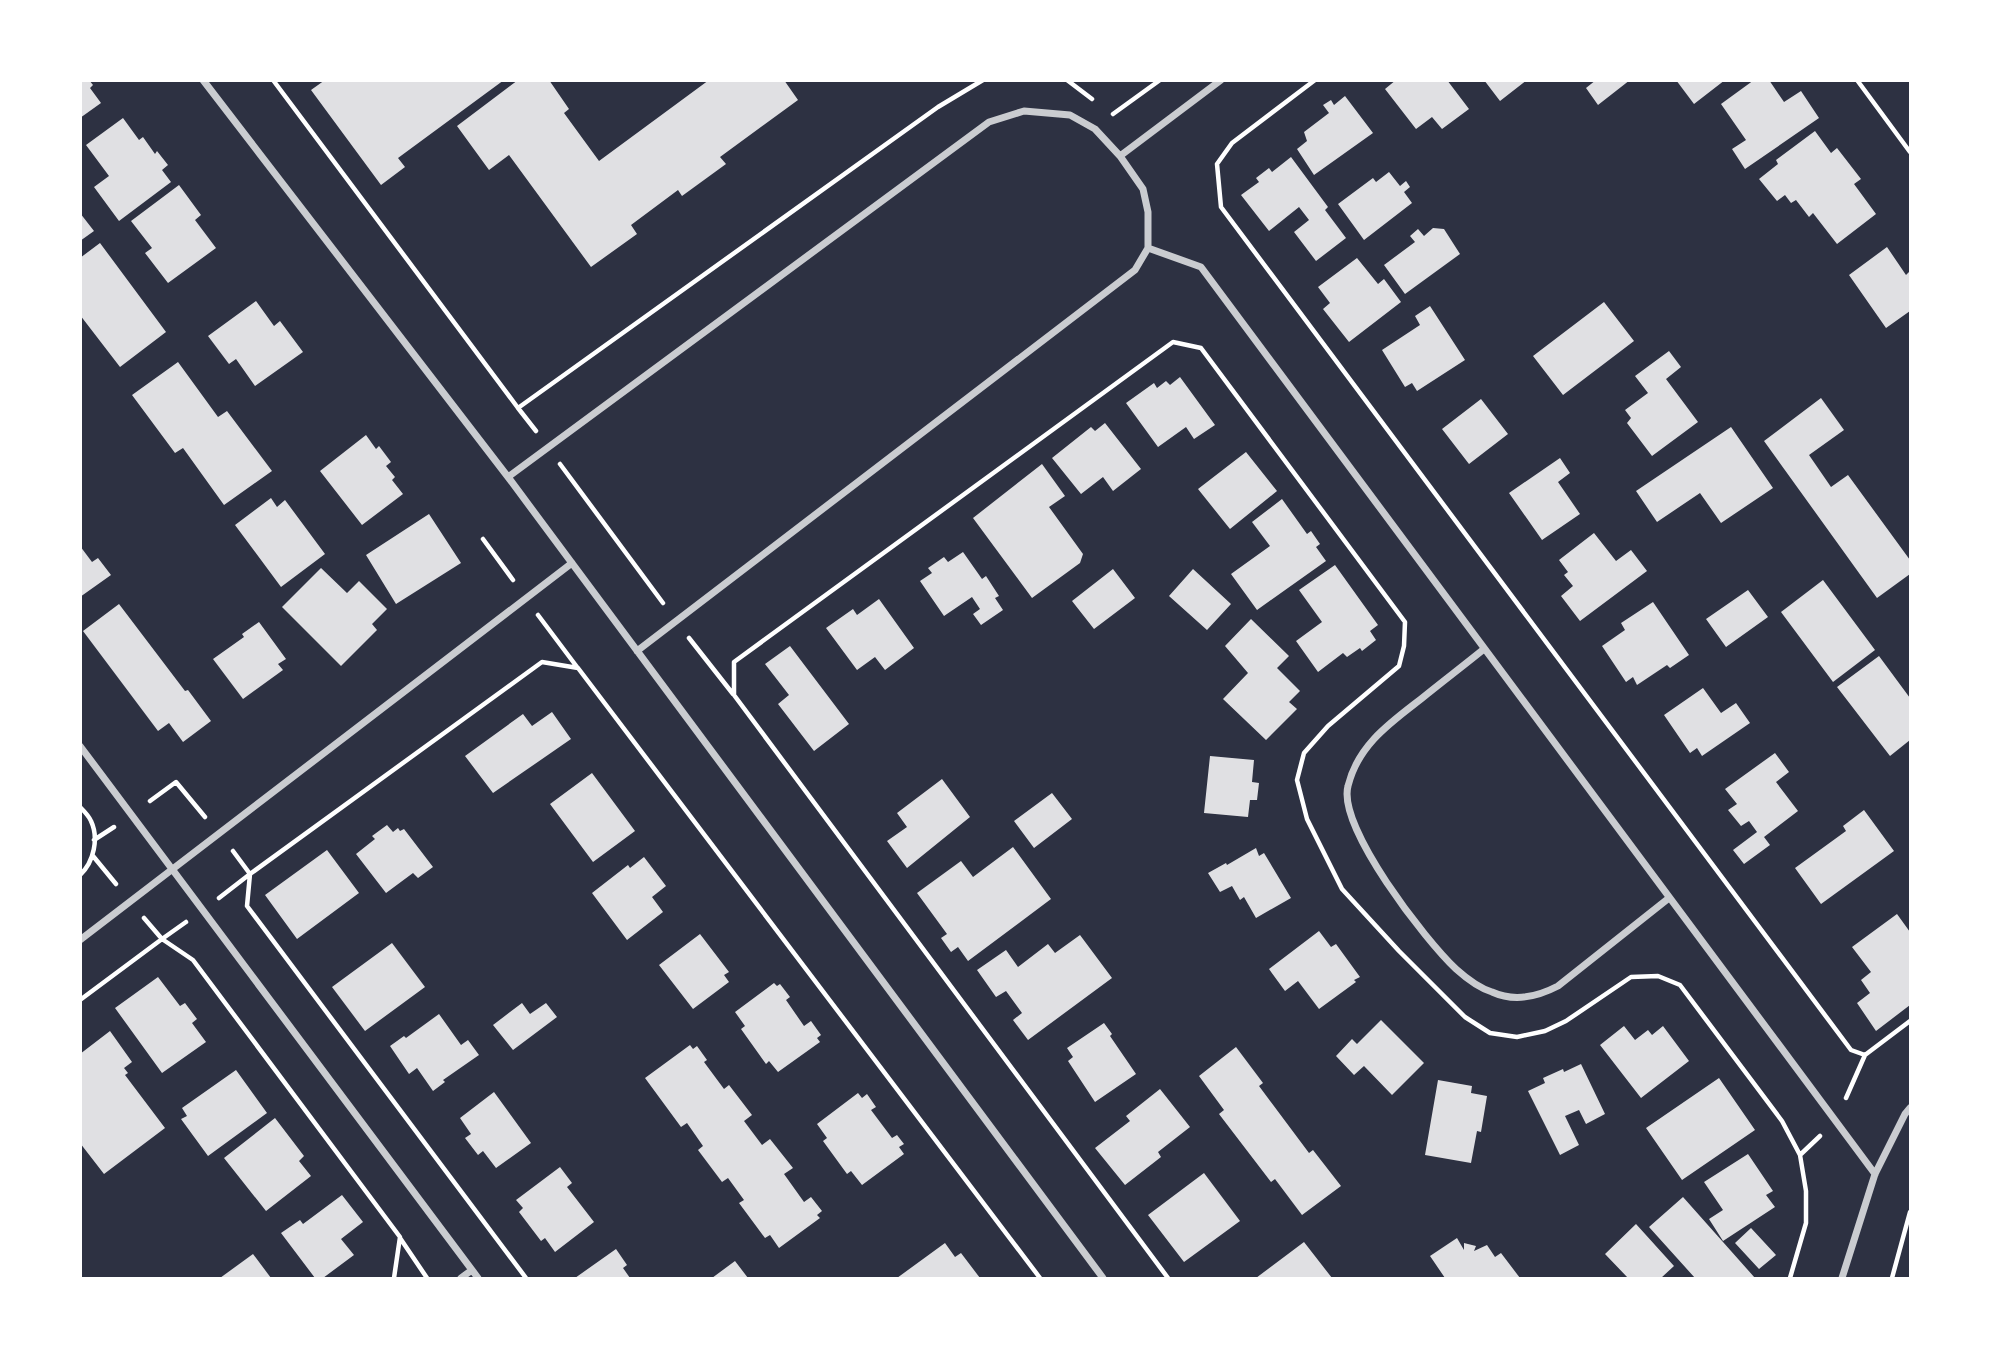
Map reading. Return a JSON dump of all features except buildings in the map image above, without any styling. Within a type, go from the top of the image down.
[{"type":"street","points":[[203,80],[508,477],[1103,1279]]},
{"type":"street","points":[[1120,156],[1221,80]]},
{"type":"street","points":[[508,477],[989,122],[1024,111],[1070,115],[1095,129],[1120,156],[1143,188],[1148,212],[1148,248],[1135,270],[637,651]]},
{"type":"street","points":[[1148,248],[1201,267],[1875,1174]]},
{"type":"street","points":[[80,940],[572,563]]},
{"type":"street","points":[[1484,649],[1378,733],[1357,760],[1347,789],[1350,814],[1359,839],[1420,926],[1456,969],[1474,983],[1509,997],[1531,997],[1558,986],[1669,898]]},
{"type":"street","points":[[80,746],[478,1279]]},
{"type":"street","points":[[1842,1279],[1875,1174],[1910,1108]]},
{"type":"street","points":[[461,1279],[472,1270]]},
{"type":"path","points":[[273,80],[1168,1279]]},
{"type":"path","points":[[518,408],[938,107],[983,80]]},
{"type":"path","points":[[1068,80],[1095,101]]},
{"type":"path","points":[[1104,108],[1114,115],[1160,80]]},
{"type":"path","points":[[1315,80],[1232,143],[1217,163],[1221,208],[1851,1050],[1865,1055],[1910,1021]]},
{"type":"path","points":[[1857,80],[1910,152]]},
{"type":"path","points":[[734,695],[734,662],[1173,342],[1201,348],[1405,622],[1404,646],[1399,666],[1328,726],[1304,752],[1297,780],[1307,819],[1342,889],[1465,1017],[1490,1033],[1517,1037],[1545,1031],[1566,1021],[1630,976],[1658,976],[1680,985],[1782,1121],[1800,1155],[1806,1191],[1806,1223],[1790,1279]]},
{"type":"path","points":[[526,1279],[247,906],[250,874],[542,662],[578,668],[1040,1279]]},
{"type":"path","points":[[80,807],[91,821],[94,840],[93,856],[80,874]]},
{"type":"path","points":[[80,1000],[162,939],[193,960],[400,1237],[427,1279]]},
{"type":"path","points":[[1892,1279],[1910,1212]]},
{"type":"path","points":[[394,1279],[400,1237]]}]
